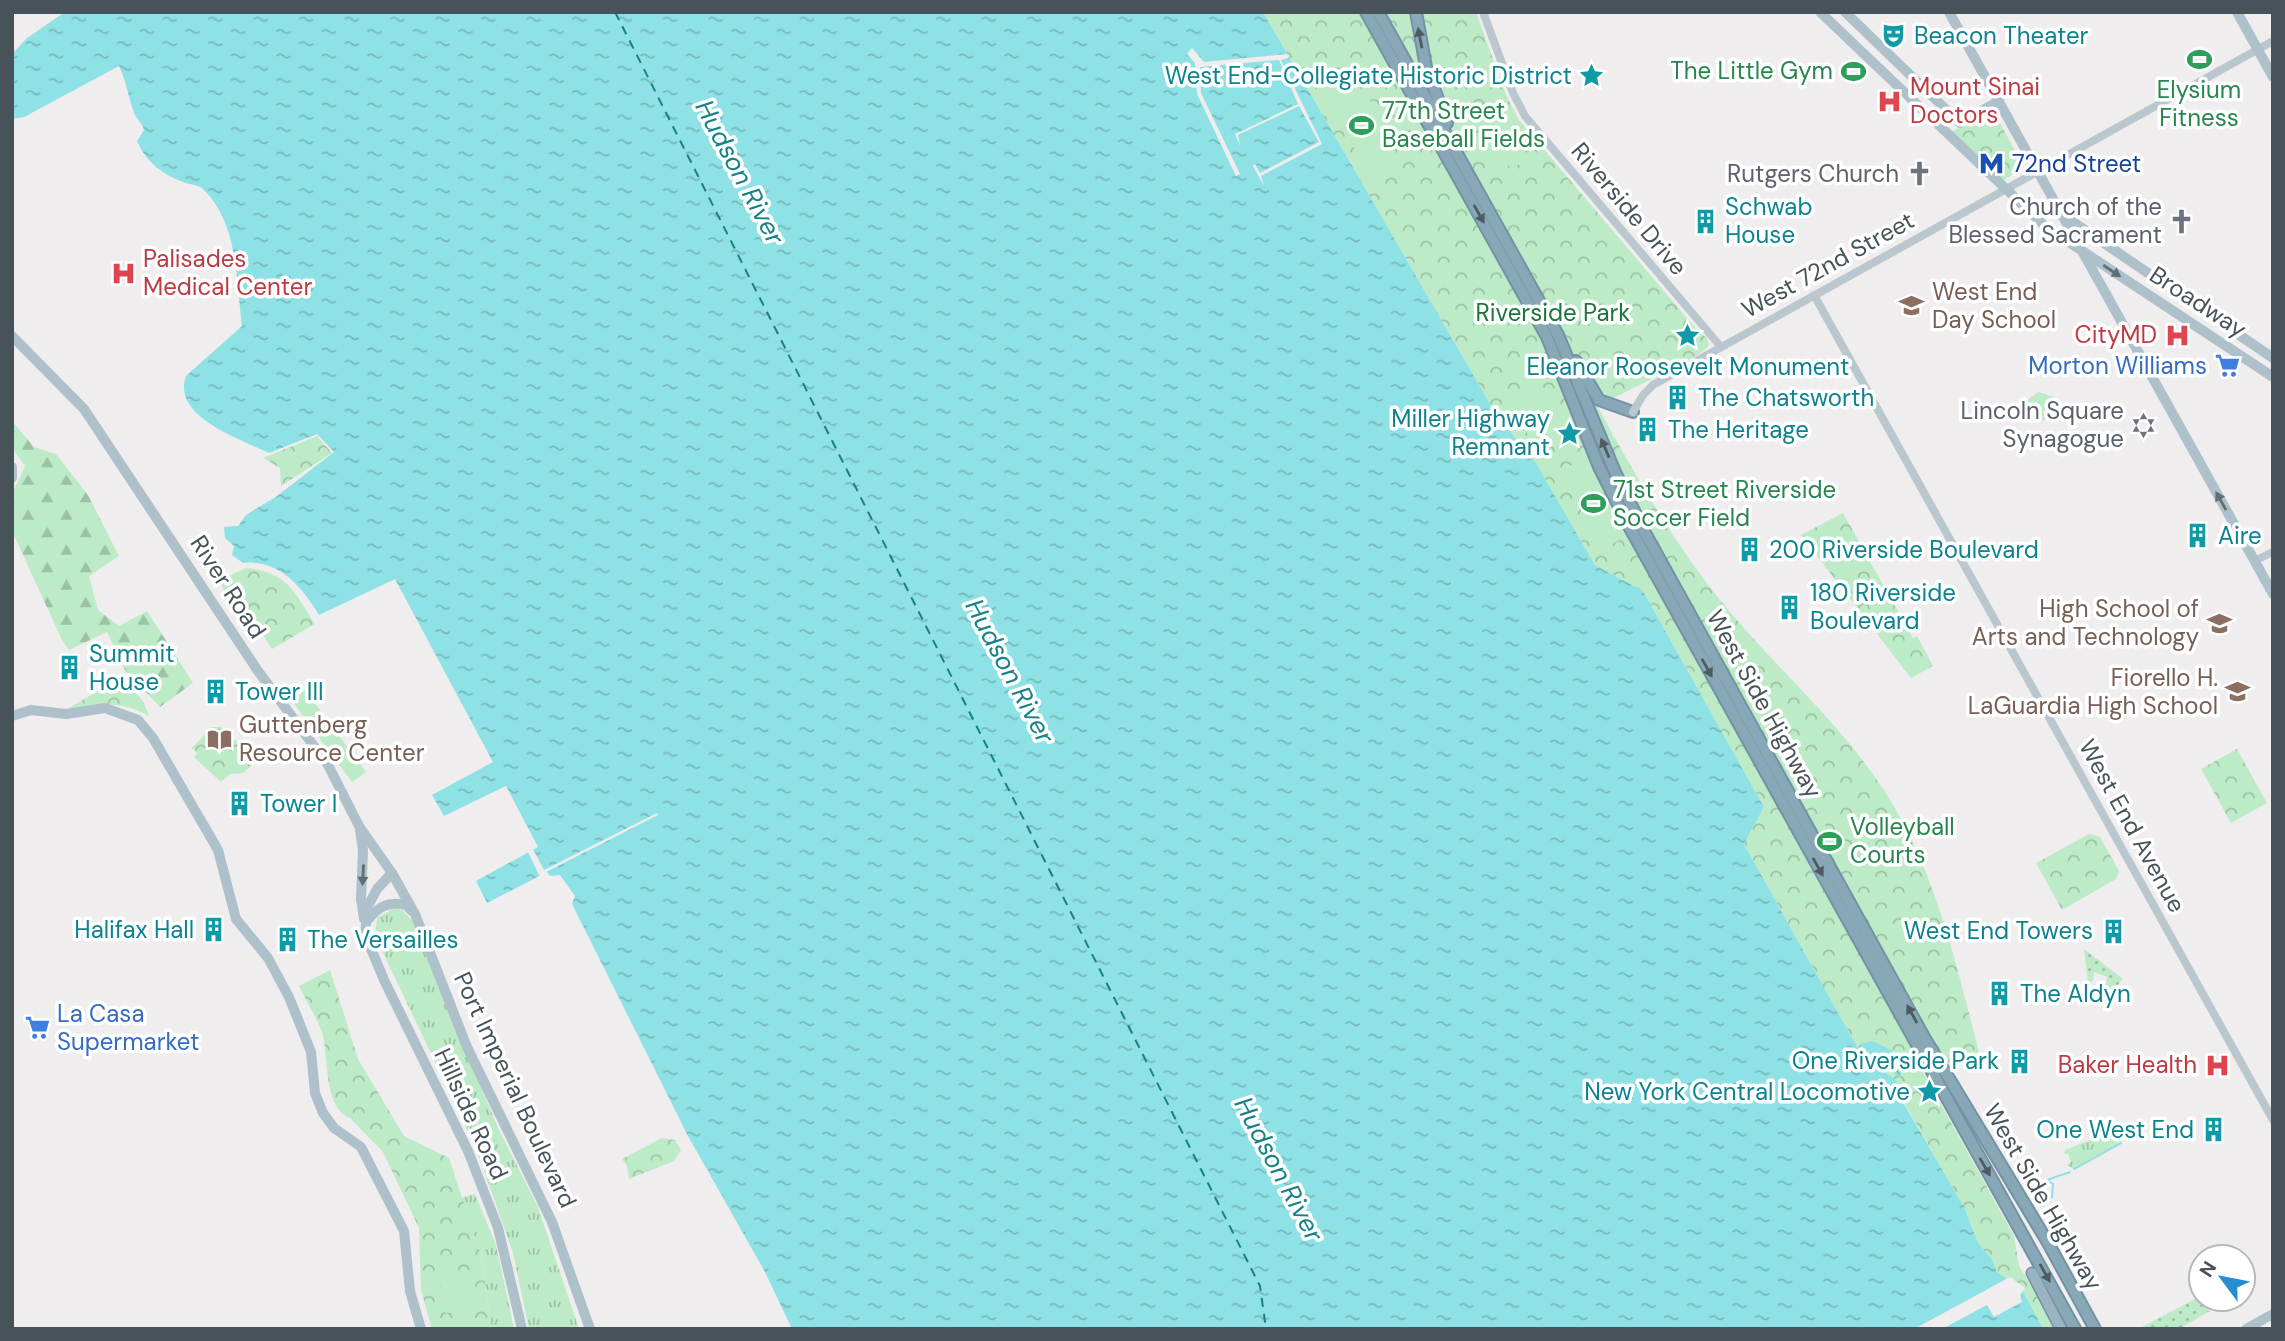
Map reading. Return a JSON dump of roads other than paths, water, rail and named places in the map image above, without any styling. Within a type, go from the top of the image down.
[{"type":"highway","points":[[1366,12],[1542,328],[1599,400],[1633,412]]},
{"type":"highway","points":[[1378,12],[1563,345],[1567,360]]},
{"type":"highway","points":[[1416,12],[1429,76],[1456,149]]},
{"type":"highway","name":"West Side Highway","points":[[1567,360],[1600,467],[1630,528],[2075,1329]]},
{"type":"highway","name":"West Side Highway","points":[[1567,360],[1615,472],[1645,533],[1924,1037],[2047,1241],[2095,1329]]},
{"type":"highway","points":[[2032,1273],[2061,1329]]},
{"type":"main road","name":"Riverside Drive","points":[[1483,12],[1513,93],[1525,116],[1721,347]]},
{"type":"main road","name":"Broadway","points":[[1820,12],[2004,190],[2054,233],[2273,377]]},
{"type":"main road","points":[[1949,12],[2063,212],[2273,594]]},
{"type":"main road","points":[[2237,12],[2273,77]]},
{"type":"main road","points":[[1847,13],[1960,123],[1999,101]]},
{"type":"main road","name":"West 72nd Street","points":[[1633,412],[1640,399],[1653,385],[2273,41]]},
{"type":"main road","name":"Broadway","points":[[2063,212],[2088,235],[2273,358]]},
{"type":"main road","name":"West End Avenue","points":[[1814,295],[2273,1120]]},
{"type":"main road","name":"River Road","points":[[12,336],[71,392],[84,409],[258,671],[328,765],[359,826],[393,873]]},
{"type":"main road","points":[[12,467],[12,478]]},
{"type":"main road","points":[[2254,561],[2273,552]]},
{"type":"main road","points":[[12,716],[31,710],[66,714],[105,708],[138,720],[153,738],[218,850],[236,919],[268,958],[289,997],[311,1052],[314,1093],[323,1113],[334,1128],[361,1147],[404,1231],[410,1291],[421,1329]]},
{"type":"main road","name":"Hillside Road","points":[[359,826],[364,873],[361,909],[371,952],[468,1152],[487,1199],[507,1258],[522,1329]]},
{"type":"main road","points":[[365,923],[372,898],[393,873]]},
{"type":"main road","name":"Port Imperial Boulevard","points":[[393,873],[415,914],[467,1047],[552,1223],[590,1329]]},
{"type":"main road","points":[[365,923],[376,909],[386,904],[406,905],[415,914]]},
{"type":"main road","points":[[2246,1329],[2273,1314]]},
{"type":"water","name":"Hudson River","points":[[65,12],[1263,12],[1496,414],[1537,465],[1595,565],[1643,591],[1764,807],[1744,844],[1860,1052],[1903,1089],[1900,1097],[1964,1207],[1978,1243],[1991,1258],[1997,1272],[2022,1290],[2043,1329],[792,1329],[765,1272],[688,1136],[572,904],[575,896],[560,875],[550,876],[547,872],[487,903],[476,881],[538,847],[506,786],[444,816],[432,795],[493,762],[395,579],[319,615],[297,585],[278,570],[256,563],[243,563],[232,555],[234,546],[225,538],[224,527],[238,526],[246,515],[277,496],[334,452],[317,434],[269,453],[211,425],[198,415],[189,403],[184,391],[186,376],[242,326],[234,253],[223,219],[215,203],[203,189],[162,171],[150,161],[141,148],[137,141],[144,130],[134,113],[119,66],[24,117],[12,119],[12,54],[27,38]]},
{"type":"water","points":[[1872,1041],[1893,1051],[1902,1079],[1876,1062],[1860,1044]]},
{"type":"waterway","points":[[2074,1169],[2121,1143]]},
{"type":"waterway","points":[[2049,1199],[2052,1197],[2053,1184],[2047,1180],[2070,1172]]},
{"type":"place","name":"Beacon Theater","points":[[1894,36]]},
{"type":"place","name":"Elysium Fitness","points":[[2199,59]]},
{"type":"place","name":"The Little Gym","points":[[1853,71]]},
{"type":"place","name":"West End-Collegiate Historic District","points":[[1592,76]]},
{"type":"place","name":"Mount Sinai Doctors","points":[[1890,101]]},
{"type":"place","name":"77th Street Baseball Fields","points":[[1362,125]]},
{"type":"place","name":"72nd Street","points":[[1992,164]]},
{"type":"place","name":"Rutgers Church","points":[[1919,174]]},
{"type":"place","name":"Schwab House","points":[[1705,221]]},
{"type":"place","name":"Church of the Blessed Sacrament","points":[[2182,221]]},
{"type":"place","name":"Palisades Medical Center","points":[[123,273]]},
{"type":"place","name":"West End Day School","points":[[1912,306]]},
{"type":"place","name":"CityMD","points":[[2177,335]]},
{"type":"place","name":"Eleanor Roosevelt Monument","points":[[1688,336]]},
{"type":"place","name":"Morton Williams","points":[[2227,366]]},
{"type":"place","name":"The Chatsworth","points":[[1678,398]]},
{"type":"place","name":"Lincoln Square Synagogue","points":[[2144,425]]},
{"type":"place","name":"The Heritage","points":[[1648,430]]},
{"type":"place","name":"Miller Highway Remnant","points":[[1570,433]]},
{"type":"place","name":"71st Street Riverside Soccer Field","points":[[1593,504]]},
{"type":"place","name":"Aire","points":[[2198,536]]},
{"type":"place","name":"200 Riverside Boulevard","points":[[1749,550]]},
{"type":"place","name":"180 Riverside Boulevard","points":[[1790,607]]},
{"type":"place","name":"High School of Arts and Technology","points":[[2219,623]]},
{"type":"place","name":"Summit House","points":[[69,668]]},
{"type":"place","name":"Tower III","points":[[215,692]]},
{"type":"place","name":"Fiorello H. LaGuardia High School","points":[[2238,692]]},
{"type":"place","name":"Guttenberg Resource Center","points":[[219,739]]},
{"type":"place","name":"Tower I","points":[[240,804]]},
{"type":"place","name":"Volleyball Courts","points":[[1830,841]]},
{"type":"place","name":"Halifax Hall","points":[[214,930]]},
{"type":"place","name":"West End Towers","points":[[2113,931]]},
{"type":"place","name":"The Versailles","points":[[287,940]]},
{"type":"place","name":"The Aldyn","points":[[2000,994]]},
{"type":"place","name":"La Casa Supermarket","points":[[37,1028]]},
{"type":"place","name":"One Riverside Park","points":[[2019,1061]]},
{"type":"place","name":"Baker Health","points":[[2217,1065]]},
{"type":"place","name":"New York Central Locomotive","points":[[1930,1092]]},
{"type":"place","name":"One West End","points":[[2214,1130]]},
{"type":"park label","name":"Riverside Park","points":[[1553,313]]}]
